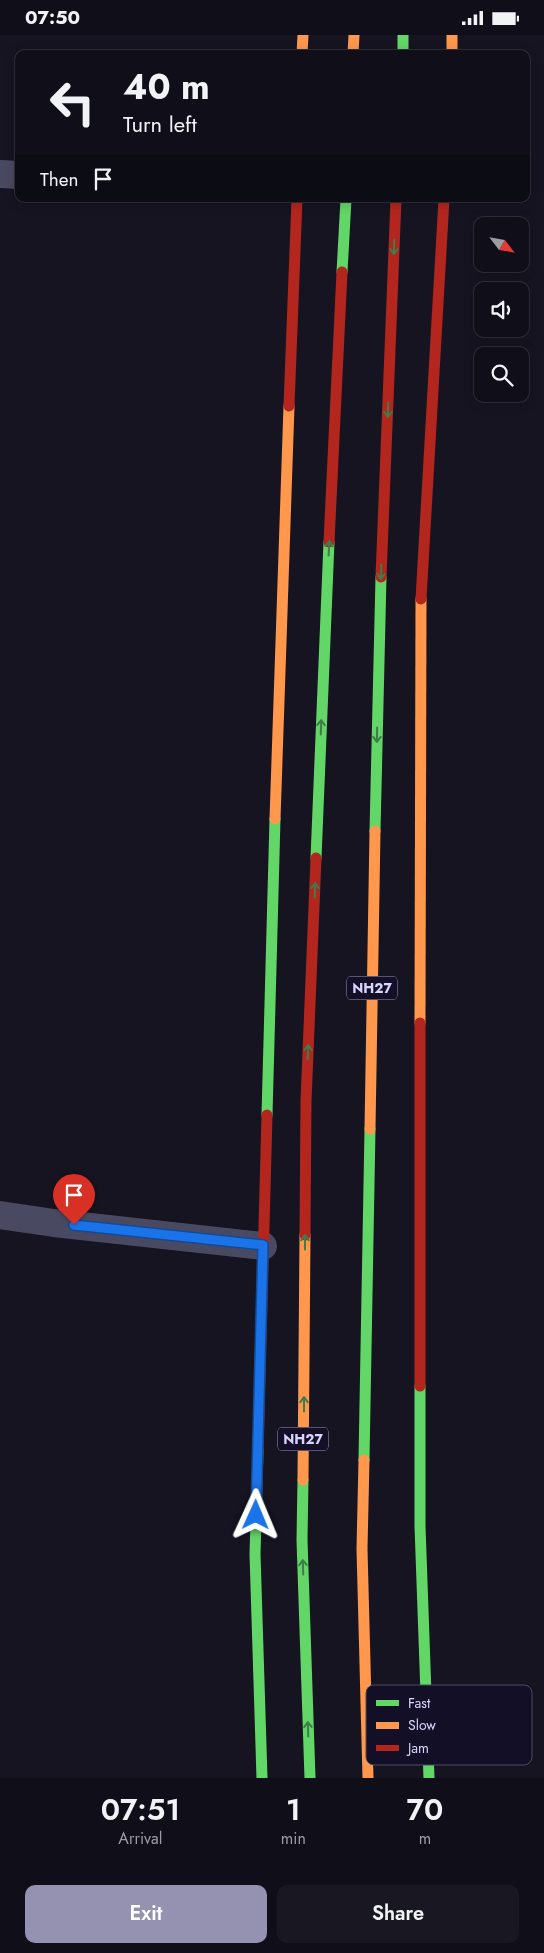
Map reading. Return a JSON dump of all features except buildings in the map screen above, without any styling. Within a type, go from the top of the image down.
[{"type":"main road","points":[[302,50],[303,35]]},
{"type":"main road","points":[[353,50],[354,35]]},
{"type":"main road","points":[[402,50],[403,35]]},
{"type":"main road","points":[[452,35],[452,50]]},
{"type":"main road","points":[[262,1778],[255,1553],[280,645],[297,202]]},
{"type":"main road","name":"NH27","points":[[310,1778],[302,1540],[306,1101],[325,629],[346,202]]},
{"type":"main road","name":"NH27","points":[[366,1702],[362,1549],[378,662],[396,202]]},
{"type":"main road","points":[[426,1685],[420,1526],[420,624],[444,202]]},
{"type":"main road","name":"NH27","points":[[368,1765],[368,1778]]},
{"type":"main road","points":[[429,1765],[429,1778]]},
{"type":"street","points":[[0,174],[15,175]]},
{"type":"street","points":[[0,1215],[54,1223],[263,1245]]},
{"type":"traffic: fast","points":[[403,35],[403,50]]},
{"type":"traffic: fast","points":[[342,272],[346,202]]},
{"type":"traffic: fast","points":[[316,858],[329,542]]},
{"type":"traffic: fast","points":[[375,831],[381,577]]},
{"type":"traffic: fast","points":[[267,1115],[275,819]]},
{"type":"traffic: fast","points":[[364,1460],[370,1129]]},
{"type":"traffic: fast","points":[[420,1386],[420,1526],[426,1685]]},
{"type":"traffic: fast","points":[[258,1450],[255,1554],[262,1778]]},
{"type":"traffic: fast","points":[[303,1480],[302,1540],[310,1778]]},
{"type":"traffic: fast","points":[[429,1765],[429,1778]]},
{"type":"traffic: slow","points":[[302,50],[303,35]]},
{"type":"traffic: slow","points":[[353,50],[354,35]]},
{"type":"traffic: slow","points":[[452,35],[452,50]]},
{"type":"traffic: slow","points":[[275,819],[289,406]]},
{"type":"traffic: slow","points":[[420,1023],[421,599]]},
{"type":"traffic: slow","points":[[370,1129],[375,831]]},
{"type":"traffic: slow","points":[[303,1480],[305,1235]]},
{"type":"traffic: slow","points":[[364,1460],[362,1549],[366,1702]]},
{"type":"traffic: slow","points":[[368,1765],[368,1778]]},
{"type":"traffic: jam","points":[[289,406],[297,202]]},
{"type":"traffic: jam","points":[[381,577],[396,202]]},
{"type":"traffic: jam","points":[[421,599],[444,202]]},
{"type":"traffic: jam","points":[[329,542],[342,272]]},
{"type":"traffic: jam","points":[[305,1235],[306,1101],[316,858]]},
{"type":"traffic: jam","points":[[420,1023],[420,1386]]},
{"type":"traffic: jam","points":[[258,1450],[267,1115]]},
{"type":"route","points":[[74,1225],[263,1245],[256,1515]]}]
